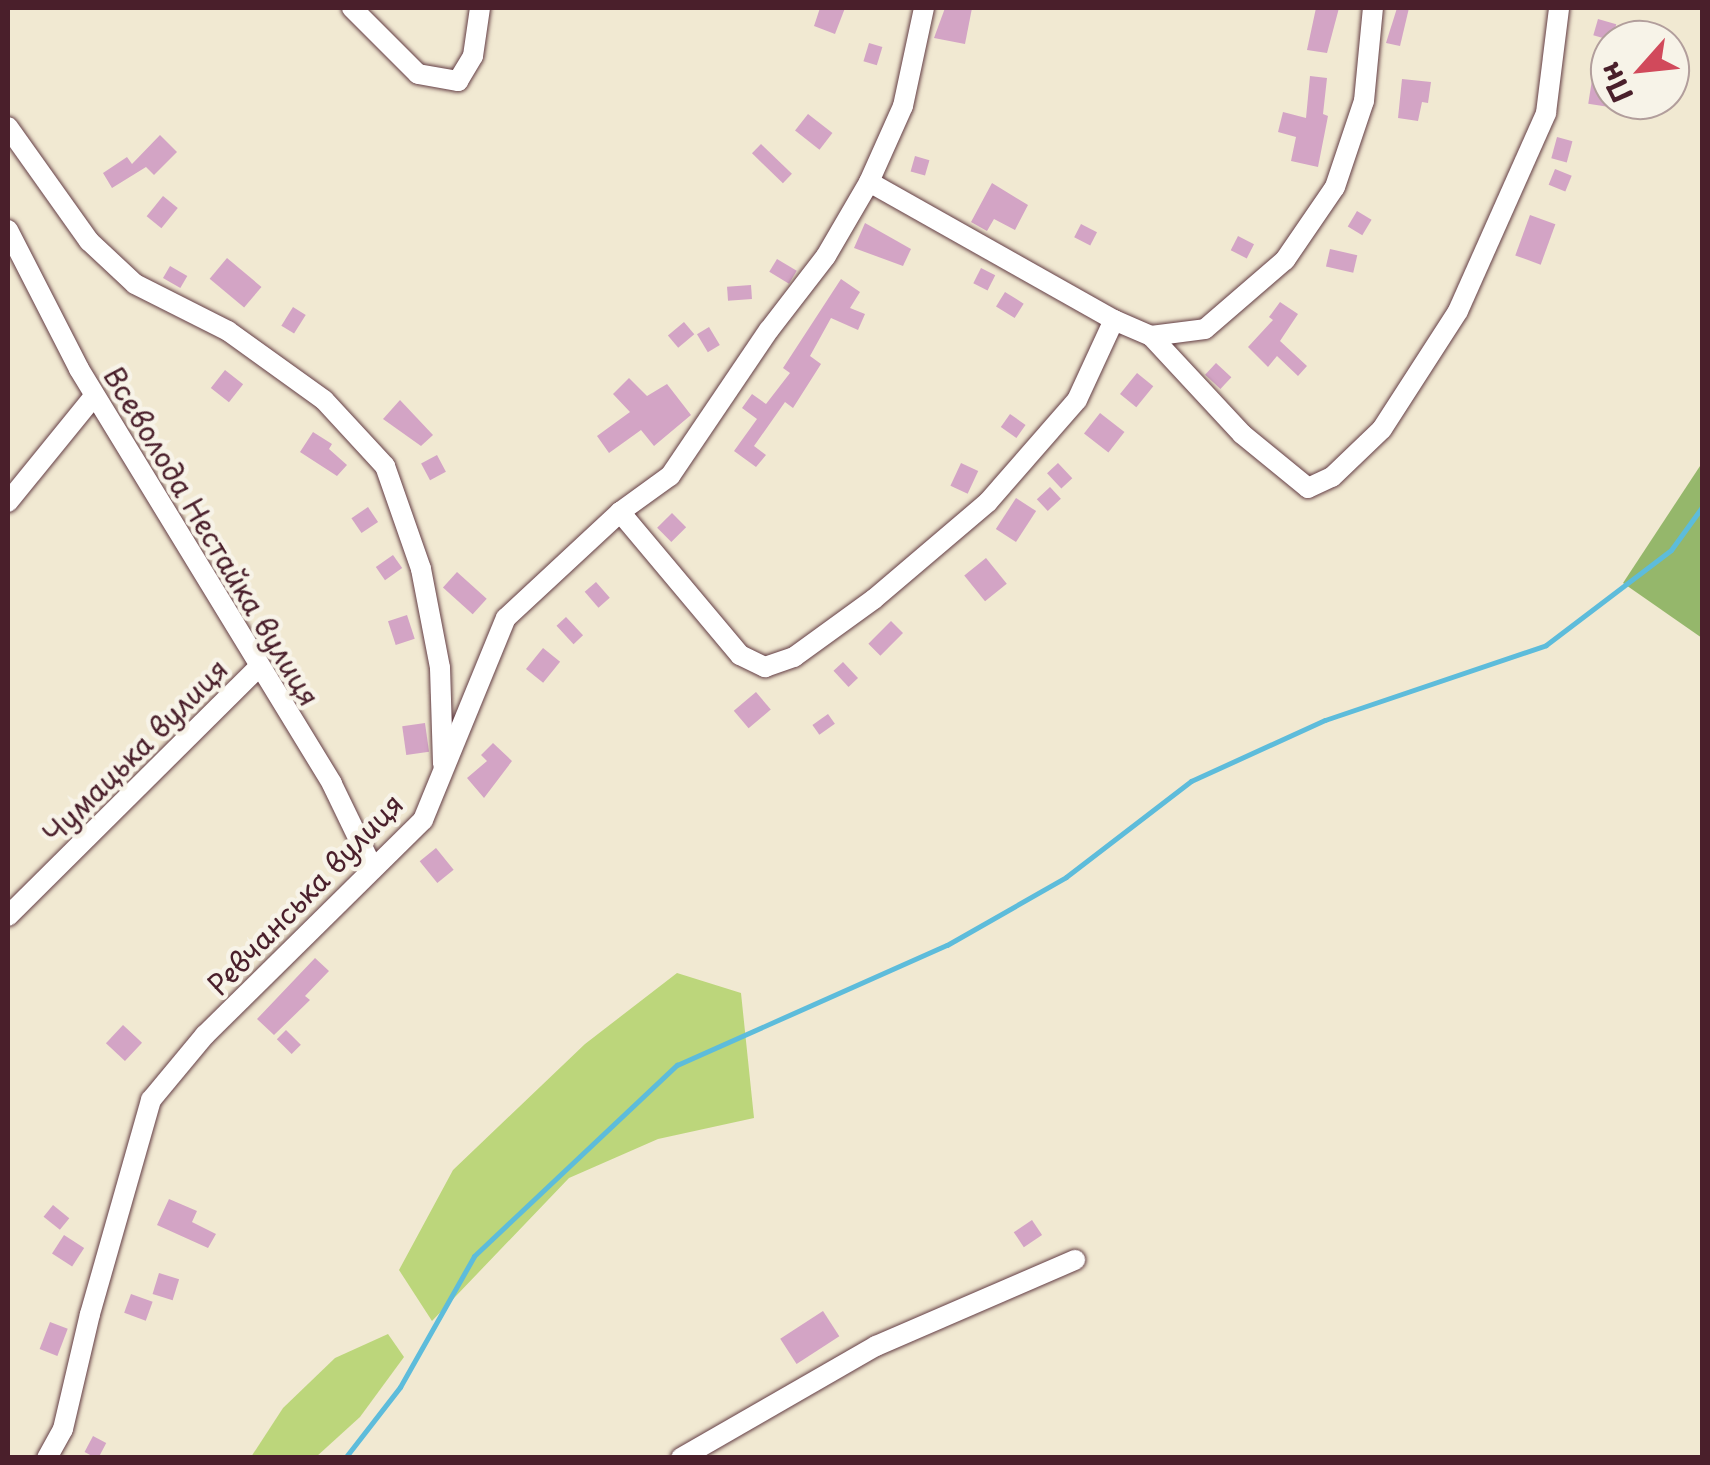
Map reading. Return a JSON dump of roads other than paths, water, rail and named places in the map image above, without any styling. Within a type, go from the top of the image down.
[{"type":"street","points":[[352,8],[418,74],[458,81],[473,56],[480,8]]},
{"type":"street","name":"Ревчанська вулиця","points":[[47,1458],[63,1429],[90,1314],[151,1100],[204,1035],[423,820],[506,618],[620,512],[670,476],[769,330],[826,256],[869,182],[903,106],[924,8]]},
{"type":"street","points":[[1152,336],[1205,329],[1285,260],[1312,226],[1335,187],[1364,102],[1373,8]]},
{"type":"street","points":[[869,182],[1114,320],[1152,336],[1242,434],[1308,488],[1332,477],[1382,429],[1458,311],[1546,113],[1560,8]]},
{"type":"street","points":[[8,126],[89,241],[135,284],[228,331],[324,400],[385,466],[421,569],[440,668],[443,770]]},
{"type":"street","name":"Всеволода Нестайка вулиця","points":[[8,230],[94,396],[332,784],[374,869]]},
{"type":"street","points":[[620,512],[740,655],[765,667],[794,657],[874,598],[988,502],[1036,452],[1077,400],[1114,320]]},
{"type":"street","points":[[8,502],[94,396]]},
{"type":"street","name":"Чумацька вулиця","points":[[8,916],[259,667]]},
{"type":"street","points":[[681,1458],[876,1346],[1076,1260]]},
{"type":"waterway","points":[[345,1458],[400,1387],[474,1256],[677,1065],[947,945],[1066,877],[1191,781],[1325,720],[1546,645],[1671,550],[1702,507]]}]
